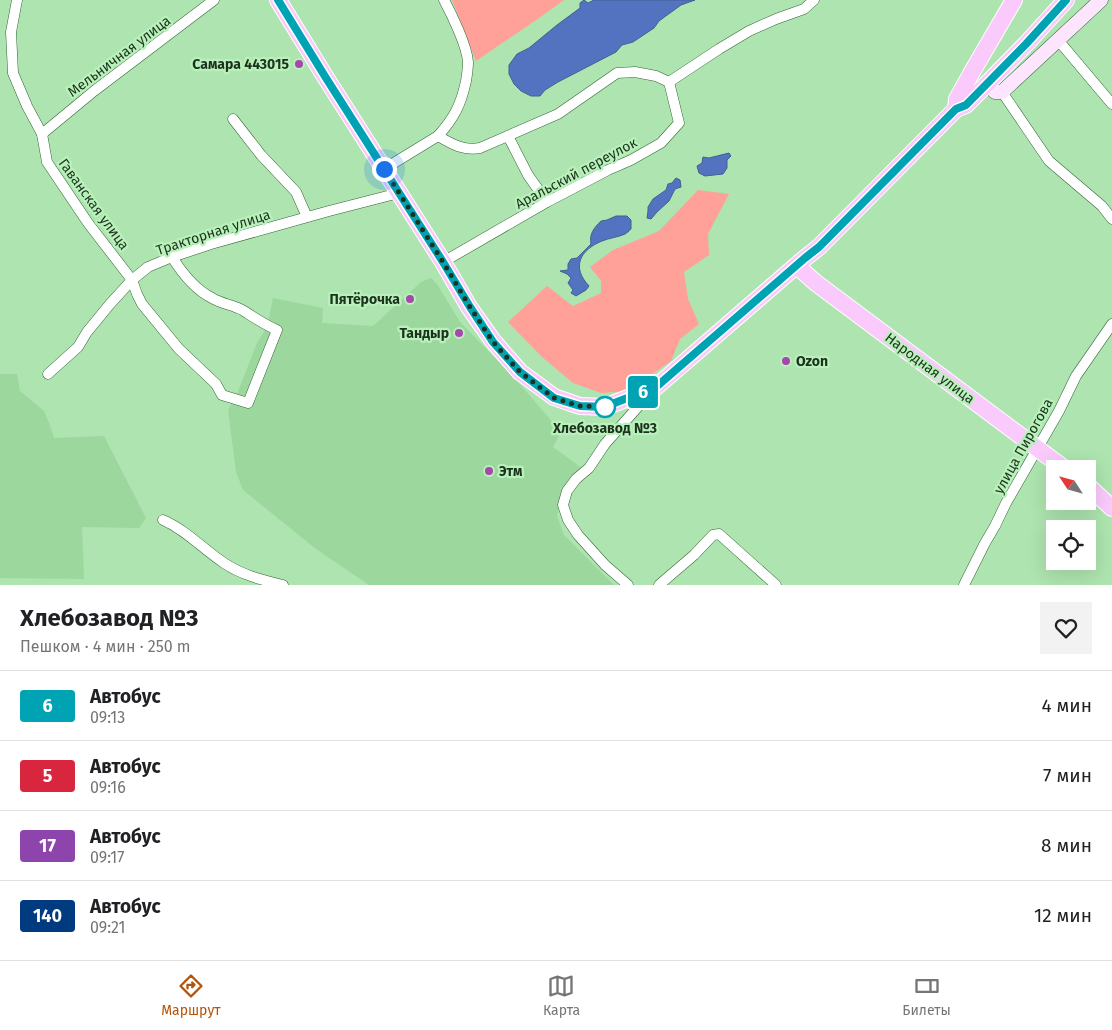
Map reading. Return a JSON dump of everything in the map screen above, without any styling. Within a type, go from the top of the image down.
[{"type":"main road","points":[[278,0],[493,342],[520,372],[554,398],[580,406],[604,407],[656,387],[819,247],[956,109],[966,105],[1066,0]]},
{"type":"main road","points":[[956,109],[957,99],[1014,0]]},
{"type":"main road","name":"Народная улица","points":[[797,266],[816,283],[1053,460]]},
{"type":"main road","points":[[1096,493],[1112,508]]},
{"type":"street","name":"Гаванская улица","points":[[17,0],[11,32],[14,73],[42,134],[47,162],[88,223],[132,280],[142,304],[153,318],[179,349],[216,384],[222,395],[248,403],[277,330],[263,324],[242,310],[211,298],[192,283],[180,270],[172,257]]},
{"type":"street","name":"Мельничная улица","points":[[42,134],[94,91],[214,0]]},
{"type":"street","points":[[384,169],[438,136],[458,110],[463,96],[468,62],[465,50],[444,0]]},
{"type":"street","points":[[438,136],[453,145],[470,150],[480,148],[558,114],[617,74],[635,72],[656,76],[669,82],[749,31],[804,9],[814,0]]},
{"type":"street","points":[[987,84],[995,92],[1002,92],[1101,0]]},
{"type":"street","points":[[1058,40],[1112,104]]},
{"type":"street","name":"Аральский переулок","points":[[443,262],[547,202],[631,160],[660,143],[679,123],[669,82]]},
{"type":"street","points":[[1002,92],[1049,161],[1102,206],[1112,218]]},
{"type":"street","points":[[233,119],[261,155],[296,192],[307,217]]},
{"type":"street","points":[[508,136],[528,175],[547,202]]},
{"type":"street","name":"Тракторная улица","points":[[48,374],[78,347],[86,332],[132,280],[148,267],[211,244],[399,193]]},
{"type":"street","name":"улица Пирогова","points":[[964,585],[1006,502],[1059,411],[1076,376],[1112,324]]},
{"type":"street","points":[[628,585],[578,535],[568,520],[563,505],[567,491],[576,479],[589,468],[606,444],[656,387]]},
{"type":"street","points":[[163,520],[174,524],[224,562],[244,574],[283,585]]},
{"type":"street","points":[[659,585],[694,555],[713,535],[720,534],[776,585]]},
{"type":"shaded area","points":[[452,0],[564,0],[476,61]]},
{"type":"shaded area","points":[[698,190],[729,194],[708,234],[709,255],[684,272],[688,299],[699,324],[680,339],[671,361],[628,391],[601,393],[573,383],[541,356],[508,322],[547,286],[573,306],[601,293],[601,281],[590,267],[613,250],[659,231]]},
{"type":"shaded area","points":[[431,278],[437,284],[460,322],[513,376],[561,432],[553,447],[583,469],[562,493],[557,516],[564,535],[614,585],[369,585],[316,549],[243,490],[236,472],[228,410],[237,394],[257,343],[267,327],[273,298],[323,308],[322,323],[373,326],[421,282]]},
{"type":"shaded area","points":[[0,374],[17,374],[20,391],[44,411],[54,438],[104,436],[146,518],[139,528],[82,527],[84,579],[0,578]]},
{"type":"water","points":[[584,0],[588,3],[594,0],[695,0],[681,5],[659,21],[654,28],[633,42],[622,45],[616,52],[558,82],[545,90],[540,96],[531,96],[521,91],[514,84],[509,74],[509,65],[517,54],[529,48],[580,8],[580,3]]},
{"type":"water","points":[[729,153],[731,156],[727,160],[727,168],[723,174],[705,176],[699,173],[697,166],[702,163],[703,157],[709,158]]},
{"type":"water","points":[[676,178],[680,180],[681,187],[675,189],[669,201],[651,219],[647,218],[648,207],[653,199],[666,190],[668,184],[672,183]]},
{"type":"water","points":[[616,216],[627,216],[631,220],[631,229],[625,234],[594,245],[583,254],[579,266],[580,272],[589,286],[576,296],[571,293],[573,290],[568,283],[571,278],[560,271],[568,270],[568,264],[571,259],[577,258],[591,244],[593,231],[601,221]]},
{"type":"bus line","name":"6","points":[[278,0],[493,342],[520,372],[554,398],[580,406],[604,407],[656,387],[819,247],[956,109],[966,105],[987,84],[1066,0]]},
{"type":"place","name":"Самара 443015","points":[[299,64]]},
{"type":"place","name":"Пятёрочка","points":[[410,299]]},
{"type":"place","name":"Тандыр","points":[[459,333]]},
{"type":"place","name":"Ozon","points":[[786,361]]},
{"type":"place","name":"Хлебозавод №3","points":[[605,407]]},
{"type":"place","name":"Этм","points":[[489,471]]},
{"type":"route","points":[[384,169],[493,342],[520,372],[554,398],[580,406],[605,407]]}]
